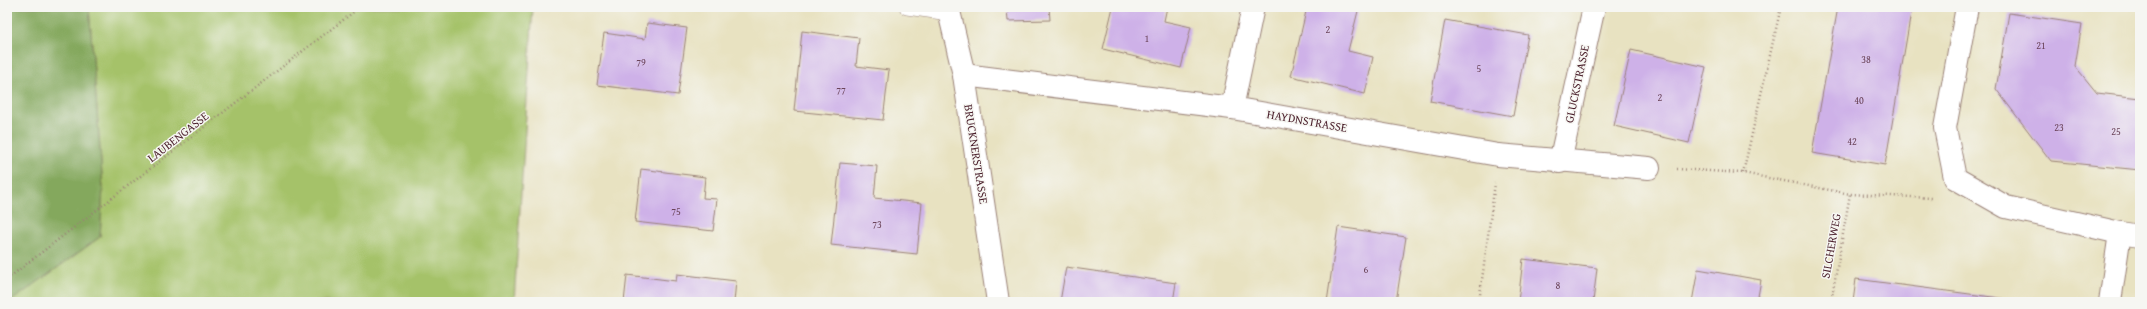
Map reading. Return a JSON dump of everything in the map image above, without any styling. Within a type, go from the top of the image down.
[{"type":"street","points":[[1232,108],[1253,7]]},
{"type":"street","name":"GLUCKSTRASSE","points":[[1560,162],[1594,7]]},
{"type":"street","points":[[1967,7],[1945,128],[1955,178],[2006,207],[2130,234],[2110,302]]},
{"type":"street","name":"BRUCKNERSTRASSE","points":[[949,10],[964,75],[998,302]]},
{"type":"street","name":"HAYDNSTRASSE","points":[[964,75],[1232,108],[1498,155],[1560,162],[1649,168]]},
{"type":"lane","points":[[906,7],[949,10]]},
{"type":"path","name":"LAUBENGASSE","points":[[7,279],[360,7]]},
{"type":"path","points":[[1743,173],[1781,7]]},
{"type":"path","points":[[1479,302],[1498,155]]},
{"type":"path","points":[[1649,168],[1743,173],[1850,194],[1932,198],[1955,178]]},
{"type":"path","name":"SILCHERWEG","points":[[1831,302],[1850,194]]},
{"type":"green space","points":[[7,7],[89,7],[103,188],[100,237],[10,302],[7,302]]},
{"type":"green space","points":[[89,7],[533,7],[514,302],[10,302],[100,237],[103,188]]},
{"type":"building","points":[[1007,7],[1049,7],[1050,20],[1008,21]]},
{"type":"building","points":[[1113,7],[1167,7],[1164,21],[1191,27],[1181,68],[1103,49]]},
{"type":"building","points":[[1307,7],[1359,7],[1348,51],[1373,57],[1365,94],[1291,76]]},
{"type":"building","points":[[1838,7],[1912,7],[1885,165],[1812,153]]},
{"type":"building","points":[[2009,13],[2082,24],[2075,66],[2097,93],[2140,98],[2140,170],[2051,161],[1996,89]]},
{"type":"building","points":[[1445,20],[1528,35],[1513,116],[1430,101]]},
{"type":"building","points":[[647,23],[687,28],[678,95],[597,85],[604,33],[645,39]]},
{"type":"building","points":[[802,31],[859,38],[856,66],[889,70],[883,120],[794,111]]},
{"type":"building","points":[[1631,50],[1706,67],[1689,143],[1614,126]]},
{"type":"building","points":[[840,163],[877,166],[874,198],[922,203],[917,254],[831,245]]},
{"type":"building","points":[[641,169],[705,177],[703,198],[717,199],[713,231],[635,222]]},
{"type":"building","points":[[1338,227],[1406,237],[1396,302],[1327,302]]},
{"type":"building","points":[[1523,259],[1597,268],[1593,302],[1518,302]]},
{"type":"building","points":[[1066,267],[1176,283],[1173,302],[1060,302]]},
{"type":"building","points":[[1698,269],[1761,280],[1757,302],[1692,302]]},
{"type":"building","points":[[677,274],[736,281],[734,302],[624,302],[627,275],[676,281]]},
{"type":"building","points":[[1856,279],[2015,300],[2025,302],[1853,302]]}]
